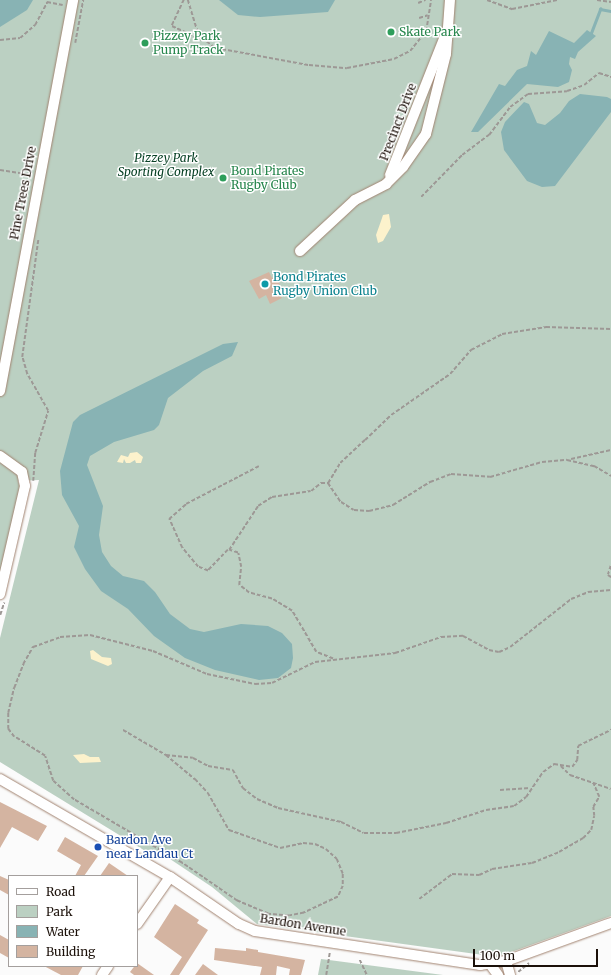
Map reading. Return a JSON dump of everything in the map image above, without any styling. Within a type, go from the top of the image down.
[{"type":"street","name":"Precinct Drive","points":[[379,188],[403,167],[426,134],[440,87],[450,0]]},
{"type":"street","name":"Pine Trees Drive","points":[[0,391],[72,3]]},
{"type":"street","name":"Precinct Drive","points":[[379,188],[394,170],[447,31]]},
{"type":"street","points":[[300,251],[355,200],[379,188]]},
{"type":"street","points":[[0,456],[22,472],[25,486],[2,598]]},
{"type":"street","name":"Bardon Avenue","points":[[0,779],[170,877],[248,929],[472,966],[506,961],[611,923]]},
{"type":"street","points":[[138,923],[170,877]]},
{"type":"street","points":[[506,961],[510,975]]},
{"type":"street","points":[[490,964],[498,975]]},
{"type":"path","points":[[184,0],[172,26],[224,51],[347,68],[380,63],[406,54],[426,31],[431,0]]},
{"type":"path","points":[[188,0],[198,32],[206,42]]},
{"type":"path","points":[[418,3],[425,0]]},
{"type":"path","points":[[487,0],[512,9],[556,0]]},
{"type":"path","points":[[597,0],[611,2]]},
{"type":"path","points":[[0,40],[20,38],[35,25],[47,2],[72,3]]},
{"type":"path","points":[[419,18],[428,15]]},
{"type":"path","points":[[421,197],[462,155],[489,135],[510,107],[528,94],[568,91],[584,85],[599,73],[611,77]]},
{"type":"path","points":[[0,170],[31,174]]},
{"type":"path","points":[[33,483],[35,453],[48,411],[27,374],[22,357],[39,237]]},
{"type":"path","points":[[328,483],[340,463],[391,415],[450,374],[471,350],[502,334],[546,327],[611,329]]},
{"type":"path","points":[[328,483],[341,502],[354,510],[369,511],[393,505],[430,482],[451,474],[490,477],[542,462],[586,458],[611,450]]},
{"type":"path","points":[[567,460],[594,466],[611,476]]},
{"type":"path","points":[[228,550],[208,571],[198,567],[182,548],[169,519],[186,504],[259,466]]},
{"type":"path","points":[[328,483],[321,483],[311,491],[272,498],[258,506],[229,550],[238,553],[241,567],[239,585],[249,593],[272,599],[292,611],[316,652],[335,660]]},
{"type":"path","points":[[611,566],[608,575],[611,577]]},
{"type":"path","points":[[123,730],[166,755],[195,779],[208,794],[229,830],[280,848],[303,842],[326,849],[337,859],[343,874],[343,886],[338,897],[304,913],[289,916],[268,914],[237,900],[182,863],[74,800],[53,781],[45,756],[14,737],[8,729],[8,713],[23,664],[34,647],[60,637],[90,636],[153,651],[207,674],[255,684],[272,683],[285,678],[298,669],[315,662],[395,653],[441,637],[463,636],[489,650],[499,652],[510,647],[571,599],[588,592],[611,590]]},
{"type":"path","points":[[0,615],[2,598]]},
{"type":"path","points":[[166,755],[193,758],[208,766],[233,770],[242,788],[257,799],[310,817],[341,822],[364,832],[396,833],[446,823],[486,810],[514,806],[526,797],[530,788],[554,764],[572,767],[577,760],[578,746],[611,730]]},
{"type":"path","points":[[561,766],[570,775],[611,789]]},
{"type":"path","points":[[419,899],[452,874],[479,875],[492,869],[532,863],[559,852],[583,838],[591,830],[594,816],[593,807],[599,797],[593,783]]},
{"type":"path","points":[[500,790],[530,788]]},
{"type":"path","points":[[326,975],[332,943]]},
{"type":"path","points":[[360,960],[367,975]]},
{"type":"green space","name":"Pizzey Park Sporting Complex","points":[[0,0],[611,0],[611,916],[498,957],[257,924],[212,887],[161,853],[147,852],[0,762],[0,638],[39,480],[18,481],[20,486],[0,576]]},
{"type":"green space","points":[[321,959],[329,960],[443,975],[318,975]]},
{"type":"sand","points":[[389,214],[391,227],[383,241],[378,243],[376,235],[383,215]]},
{"type":"sand","points":[[137,452],[143,457],[141,463],[136,463],[135,460],[130,463],[126,463],[124,459],[123,463],[117,462],[121,455],[128,457],[130,453]]},
{"type":"sand","points":[[93,650],[102,657],[111,658],[112,664],[108,666],[91,659],[90,651]]},
{"type":"sand","points":[[84,754],[90,757],[99,757],[101,762],[80,763],[73,755]]},
{"type":"water","points":[[0,0],[33,0],[27,10],[0,27]]},
{"type":"water","points":[[219,0],[335,0],[328,12],[260,17],[238,15]]},
{"type":"water","points":[[587,30],[596,36],[578,52],[575,59],[570,57],[569,64],[572,70],[569,82],[558,87],[527,84],[478,132],[471,132],[499,84],[505,86],[517,70],[527,66],[531,51],[536,55],[549,31],[574,43]]},
{"type":"water","points":[[580,94],[607,97],[611,99],[611,112],[555,186],[542,187],[527,181],[504,150],[501,132],[505,122],[524,102],[529,104],[537,123],[545,125],[560,113],[569,101]]},
{"type":"water","points":[[238,342],[232,356],[203,371],[168,398],[159,425],[154,430],[114,442],[90,456],[87,465],[103,506],[99,535],[102,552],[111,566],[123,576],[144,581],[155,592],[170,614],[190,629],[204,632],[241,624],[268,626],[282,633],[292,644],[293,658],[291,668],[278,678],[259,680],[215,670],[185,658],[154,636],[128,609],[101,591],[85,569],[74,547],[79,526],[62,495],[60,471],[73,422],[80,415],[223,344]]},
{"type":"building","name":"Bond Pirates Rugby Union Club","points":[[269,272],[272,278],[276,276],[281,287],[277,289],[282,298],[270,304],[266,295],[259,299],[249,281]]},
{"type":"building","points":[[0,802],[47,826],[38,841],[12,827],[0,848]]},
{"type":"building","points":[[65,837],[98,856],[85,875],[76,875],[81,865],[57,851]]},
{"type":"building","points":[[109,863],[127,875],[101,875]]},
{"type":"building","points":[[0,876],[8,880],[8,894],[0,890]]},
{"type":"building","points":[[175,904],[199,920],[197,923],[208,930],[179,975],[170,975],[182,957],[154,937]]},
{"type":"building","points":[[0,935],[8,939],[8,957],[0,953]]},
{"type":"building","points":[[215,948],[246,951],[246,948],[258,950],[258,952],[305,960],[301,975],[289,975],[290,969],[277,966],[276,975],[260,975],[262,967],[214,960]]},
{"type":"building","points":[[138,964],[154,975],[134,975],[130,972],[134,967],[138,967]]},
{"type":"building","points":[[203,964],[218,975],[195,975]]},
{"type":"building","points":[[46,967],[82,967],[78,975],[61,975]]},
{"type":"waterway","points":[[591,33],[600,9],[611,11]]},
{"type":"place","name":"Skate Park","points":[[391,32]]},
{"type":"place","name":"Pizzey Park Pump Track","points":[[145,43]]},
{"type":"place","name":"Bond Pirates Rugby Club","points":[[223,178]]},
{"type":"place","name":"Bond Pirates Rugby Union Club","points":[[265,284]]},
{"type":"place","name":"Bardon Ave near Landau Ct","points":[[98,847]]}]
